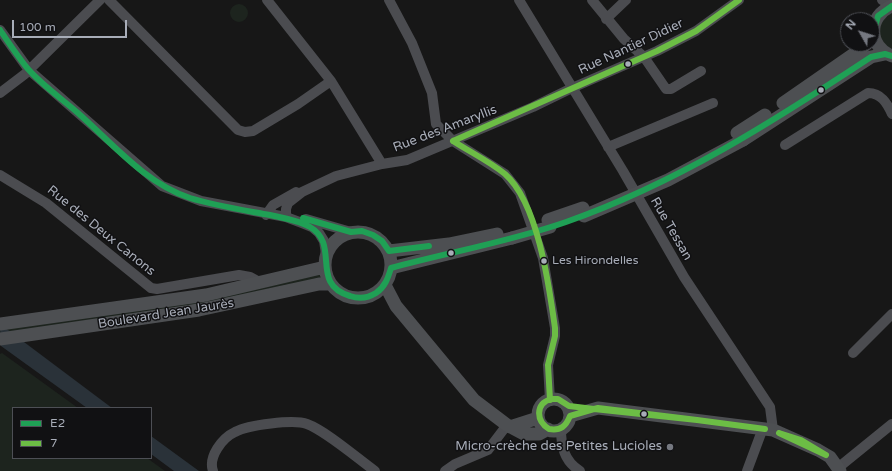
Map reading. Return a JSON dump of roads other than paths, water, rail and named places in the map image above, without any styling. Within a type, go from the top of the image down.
[{"type":"main road","points":[[880,14],[886,4]]},
{"type":"main road","points":[[880,49],[889,55]]},
{"type":"main road","points":[[740,137],[858,52]]},
{"type":"main road","points":[[391,268],[549,223],[583,212],[668,180],[871,58],[889,55]]},
{"type":"main road","points":[[362,231],[373,235],[382,241],[389,251],[391,268],[384,285],[373,295],[358,298],[348,296],[338,291],[330,284],[326,260],[332,244],[341,236],[351,232],[362,231]]},
{"type":"main road","points":[[389,251],[511,235]]},
{"type":"main road","name":"Boulevard Jean Jaurès","points":[[0,324],[198,296],[261,283],[326,260]]},
{"type":"main road","name":"Boulevard Jean Jaurès","points":[[0,339],[199,310],[319,284],[330,284]]},
{"type":"main road","points":[[384,285],[396,306],[474,400],[509,426],[524,434],[539,434],[548,429]]},
{"type":"main road","points":[[373,295],[387,300],[396,306]]},
{"type":"main road","points":[[550,400],[560,400],[569,411],[569,421],[561,429],[557,430],[548,429],[543,426],[538,418],[541,406],[550,400]]},
{"type":"main road","points":[[569,411],[592,409],[768,429],[818,450],[830,457],[840,469]]},
{"type":"main road","points":[[509,426],[538,418]]},
{"type":"street","points":[[0,93],[28,70],[100,0]]},
{"type":"street","points":[[109,0],[238,130],[245,132],[253,131],[298,104],[331,81]]},
{"type":"street","points":[[267,0],[331,81],[382,164]]},
{"type":"street","points":[[389,0],[412,42],[432,93],[436,124],[453,142],[506,174],[520,193],[526,207],[543,258],[551,299],[555,336],[548,365],[550,400]]},
{"type":"street","name":"Rue Tessan","points":[[519,0],[608,147],[684,277],[770,407],[768,429]]},
{"type":"street","points":[[592,0],[624,39],[644,57],[666,89],[671,90],[701,71]]},
{"type":"street","points":[[606,18],[626,0]]},
{"type":"street","name":"Rue Nantier Didier","points":[[572,88],[644,57],[696,31],[739,0]]},
{"type":"street","points":[[0,30],[28,70],[162,186],[201,201],[266,215],[303,218],[351,232]]},
{"type":"street","name":"Rue des Amaryllis","points":[[286,217],[288,203],[302,192],[336,176],[382,164],[407,160],[453,142],[572,88]]},
{"type":"street","points":[[785,144],[868,93],[875,93],[882,98],[892,114]]},
{"type":"street","points":[[608,147],[713,103]]},
{"type":"street","name":"Rue des Deux Canons","points":[[0,175],[46,203],[152,288],[157,289],[239,275],[250,277],[261,283]]},
{"type":"street","name":"Rue des Amaryllis","points":[[266,215],[273,205],[293,192],[302,192]]},
{"type":"street","points":[[286,217],[312,227],[324,241],[326,260]]},
{"type":"street","points":[[853,353],[892,314]]},
{"type":"street","points":[[213,471],[211,465],[213,455],[226,438],[235,432],[247,428],[296,422],[307,424],[318,430],[375,471]]},
{"type":"street","points":[[840,469],[892,424]]},
{"type":"street","points":[[445,471],[455,464],[488,450],[509,426]]},
{"type":"street","points":[[561,429],[561,444],[565,455],[572,466],[580,471]]},
{"type":"street","points":[[747,471],[768,429]]},
{"type":"place","name":"Les Hirondelles","points":[[544,261]]},
{"type":"place","name":"Micro-crèche des Petites Lucioles","points":[[670,447]]}]
